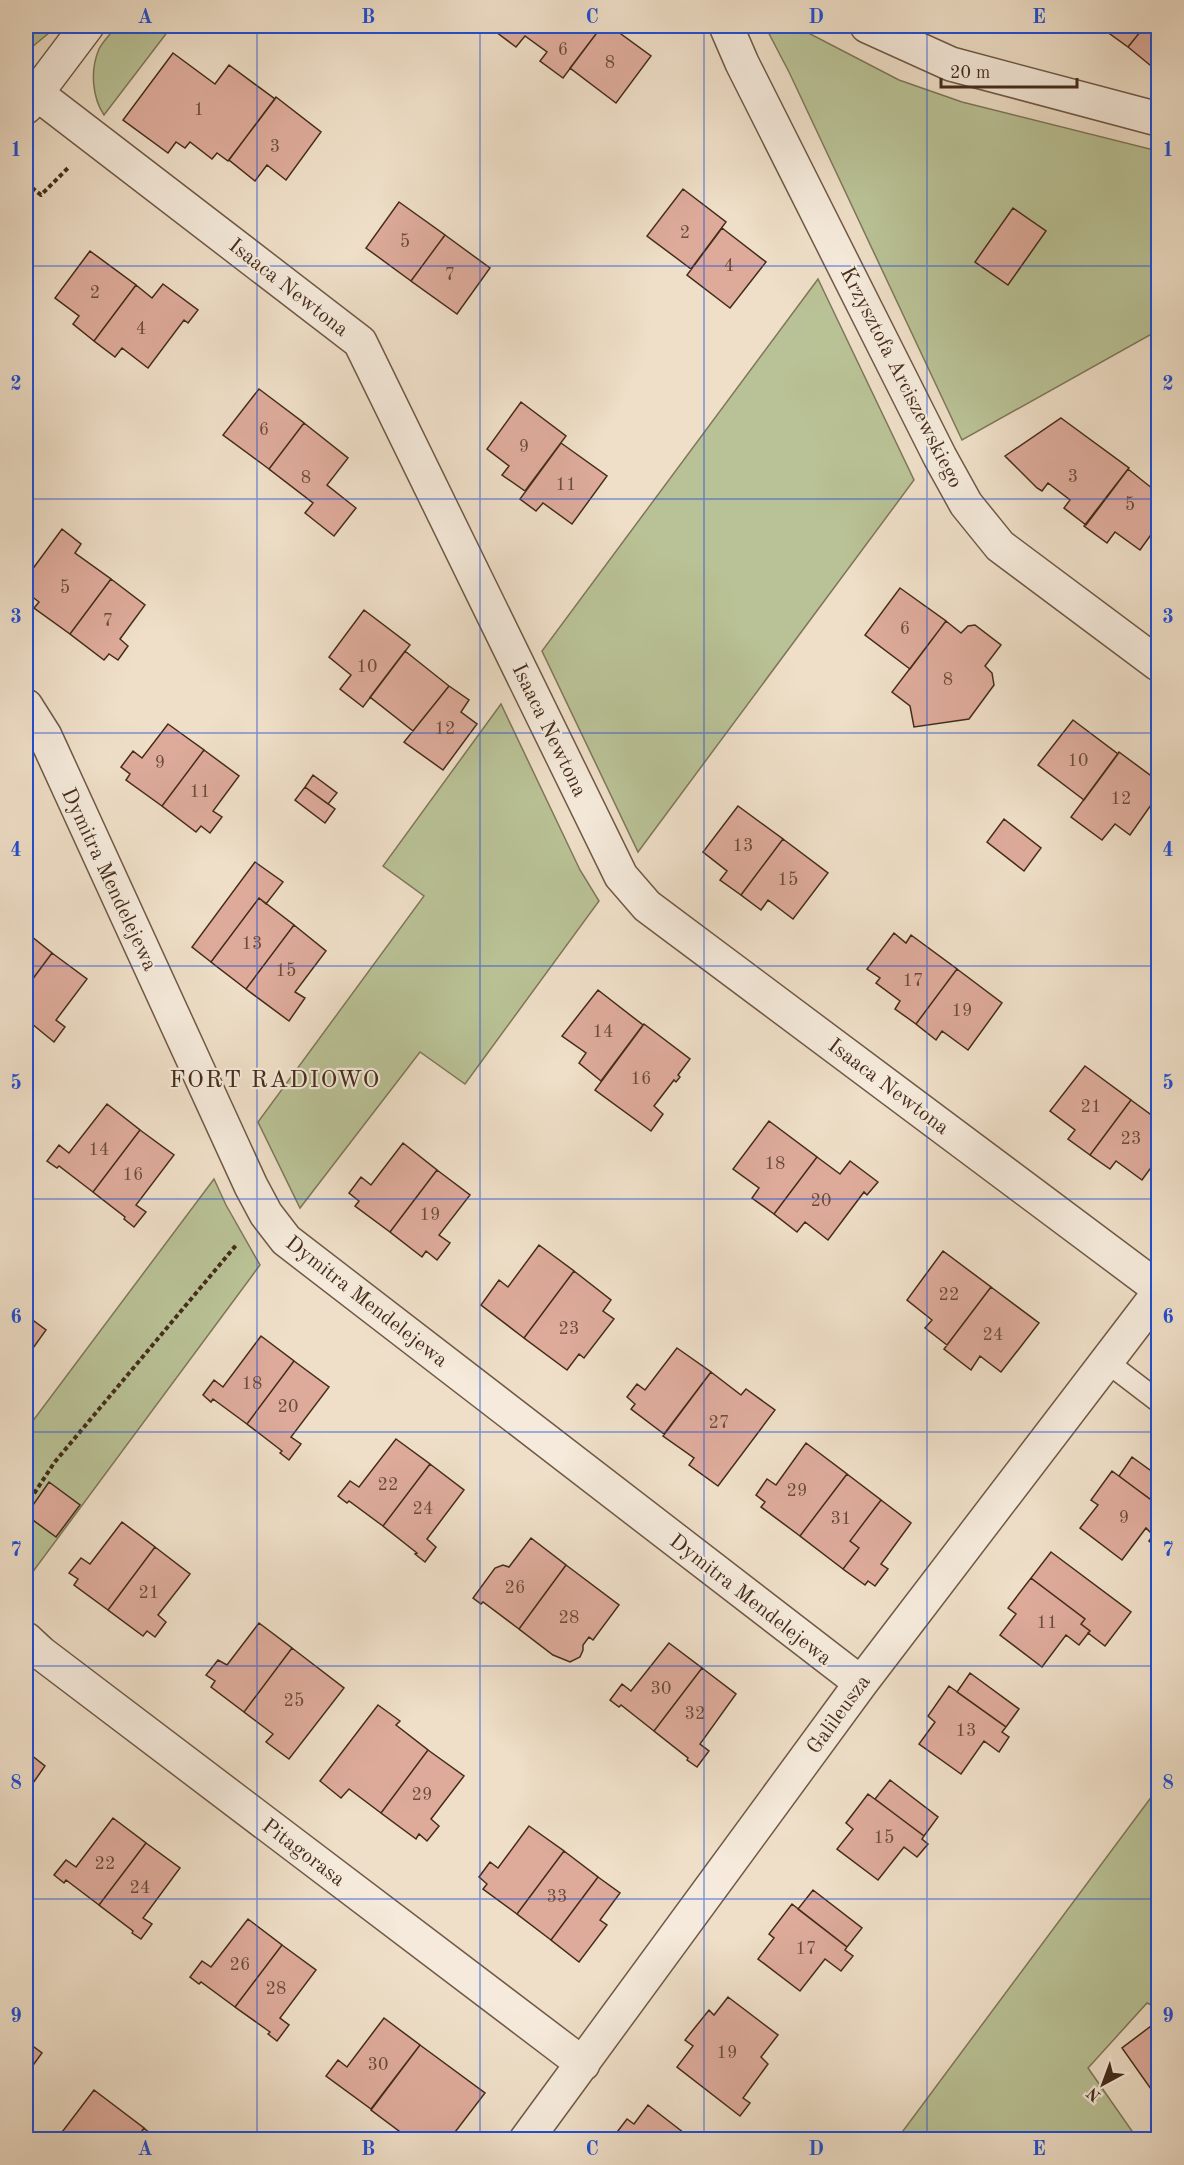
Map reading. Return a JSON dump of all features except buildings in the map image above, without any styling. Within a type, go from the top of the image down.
[{"type":"street","points":[[31,100],[87,26]]},
{"type":"street","name":"Krzysztofa Arciszewskiego","points":[[726,26],[742,63],[940,457],[966,504],[1000,546],[1158,664]]},
{"type":"street","points":[[867,26],[951,64],[1158,119]]},
{"type":"street","name":"Isaaca Newtona","points":[[31,100],[360,342],[621,876],[647,906],[1158,1288]]},
{"type":"street","name":"Dymitra Mendelejewa","points":[[26,706],[45,736],[251,1186],[266,1214],[286,1240],[861,1683]]},
{"type":"street","name":"Galileusza","points":[[526,2139],[861,1683],[1158,1294]]},
{"type":"street","name":"Pitagorasa","points":[[26,1640],[583,2064]]},
{"type":"lane","points":[[1107,1362],[1158,1401]]},
{"type":"path","points":[[26,1506],[54,1463],[243,1236]]},
{"type":"green space","points":[[26,26],[52,26],[50,32],[26,52]]},
{"type":"green space","points":[[117,26],[172,26],[104,115],[95,92],[94,66],[101,46]]},
{"type":"green space","points":[[765,26],[795,26],[899,80],[962,102],[1158,151],[1158,324],[1150,335],[962,440],[789,72]]},
{"type":"green space","points":[[818,279],[914,480],[638,852],[542,651]]},
{"type":"green space","points":[[501,704],[580,870],[599,901],[465,1084],[420,1052],[300,1208],[258,1122],[424,896],[383,866]]},
{"type":"green space","points":[[214,1179],[260,1265],[26,1581],[26,1430]]},
{"type":"green space","points":[[1158,1788],[1158,2008],[1147,2003],[1088,2068],[1132,2131],[1129,2139],[897,2139]]},
{"type":"district","name":"FORT RADIOWO","points":[[275,1079]]}]
